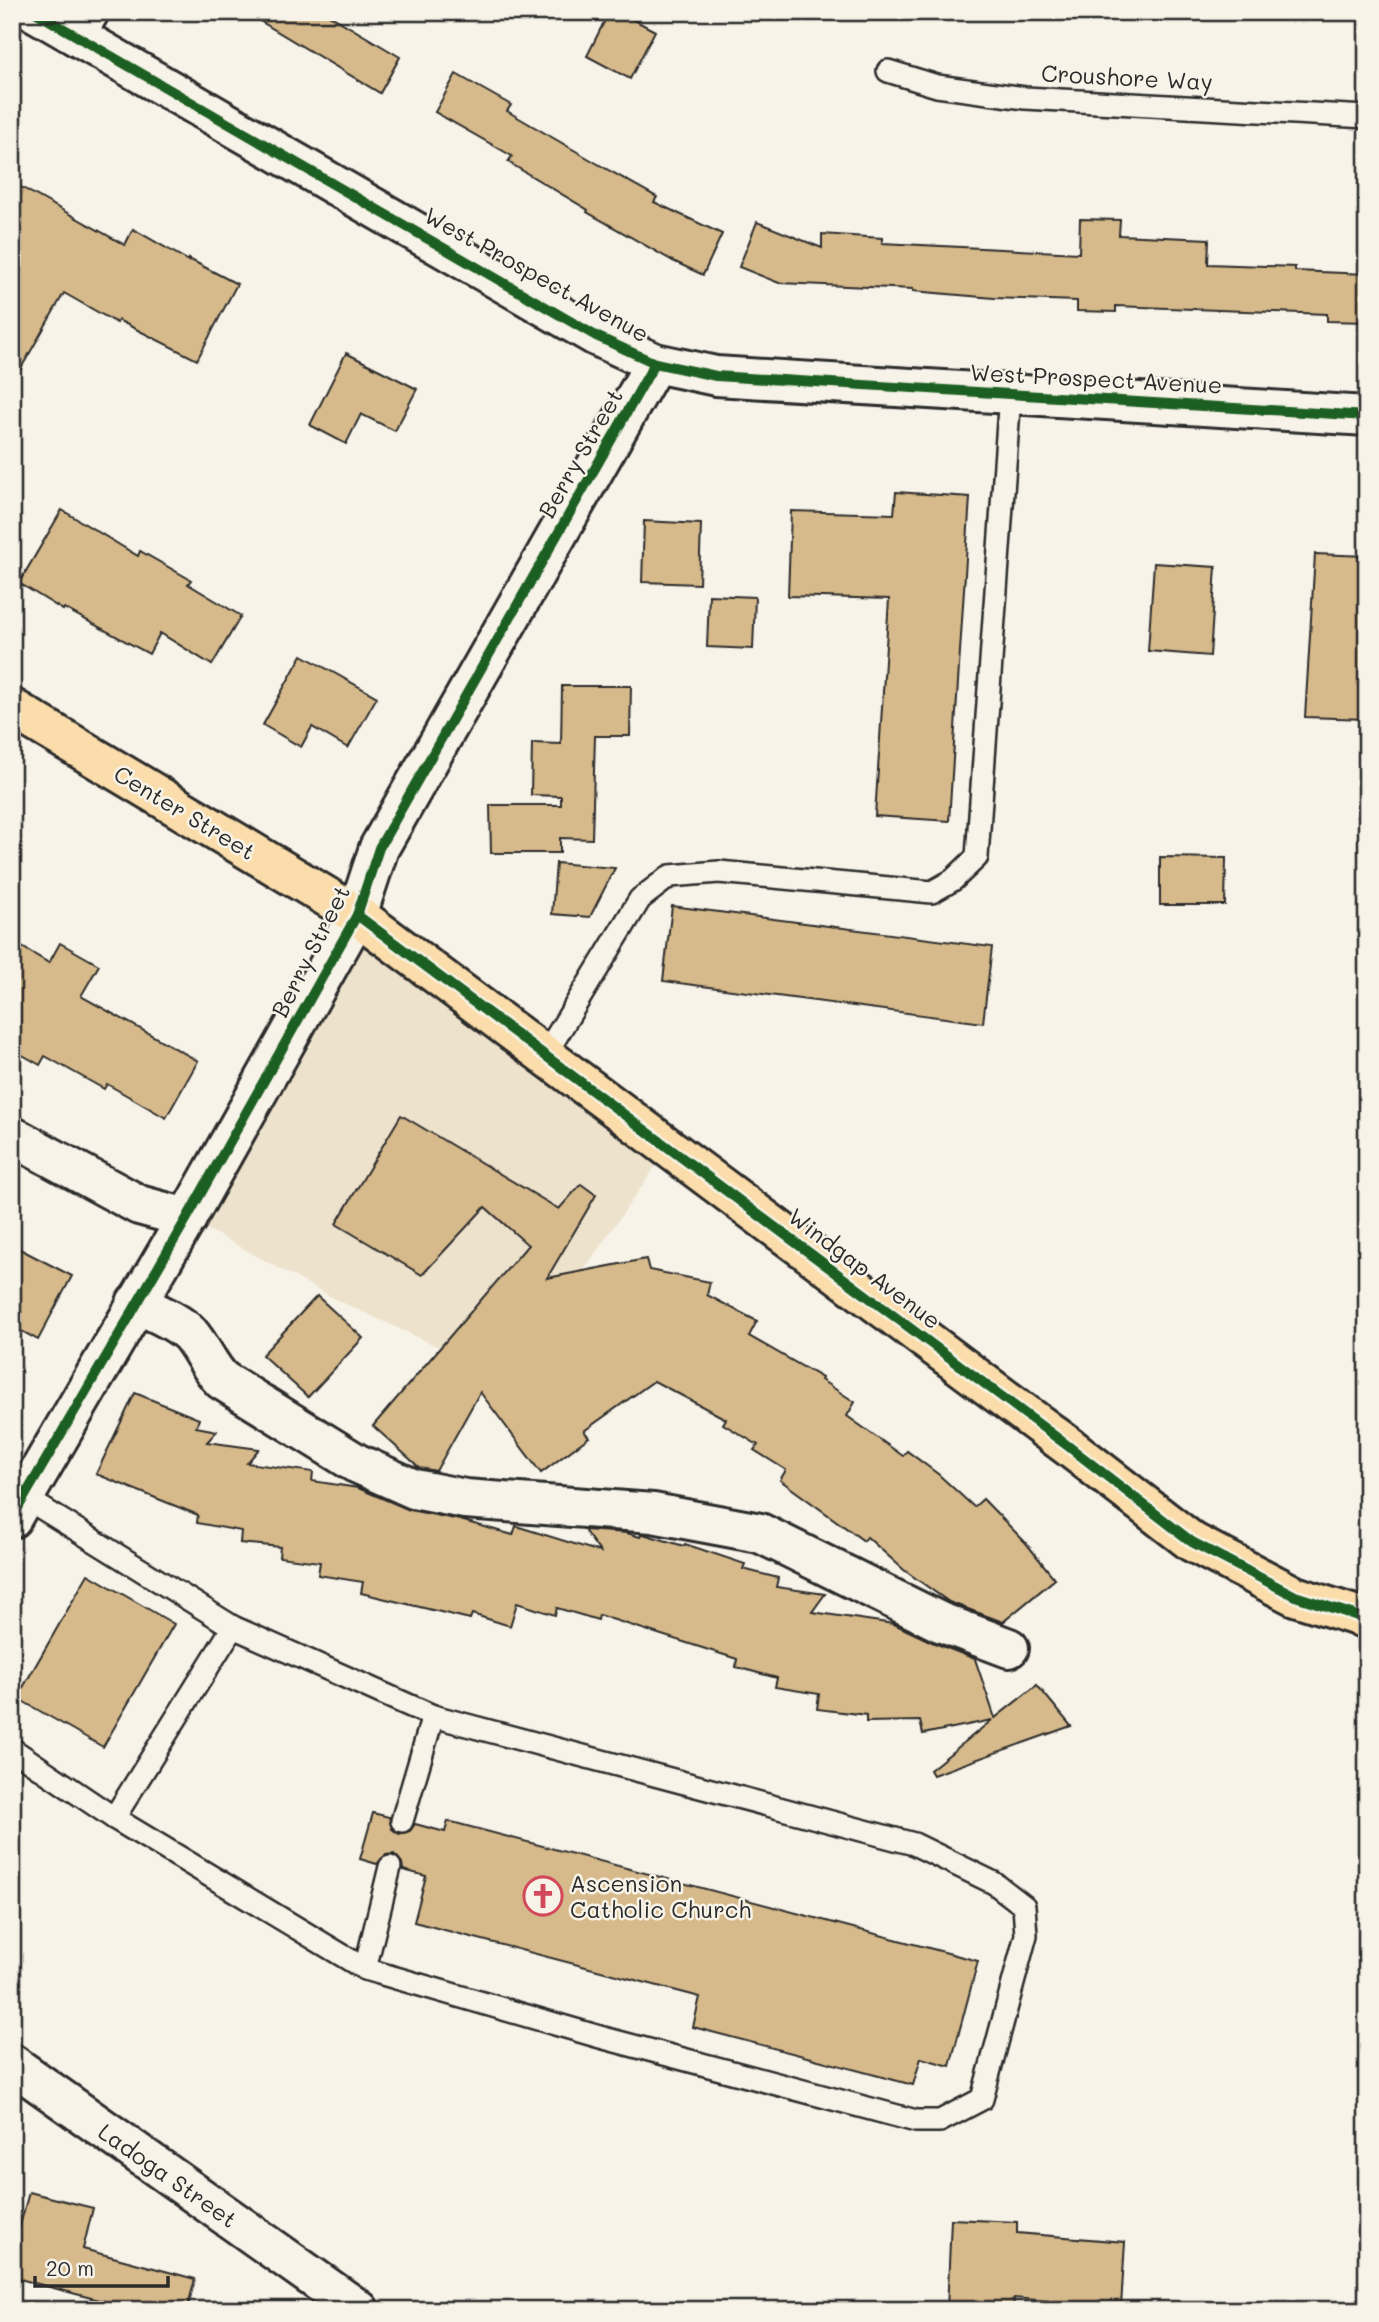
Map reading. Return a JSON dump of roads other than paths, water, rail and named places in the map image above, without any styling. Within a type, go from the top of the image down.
[{"type":"main road","name":"Center Street","points":[[12,708],[357,915]]},
{"type":"main road","name":"Windgap Avenue","points":[[357,915],[1069,1446],[1192,1542],[1295,1596],[1367,1619]]},
{"type":"street","name":"West Prospect Avenue","points":[[35,12],[82,23],[596,336],[655,363],[716,376],[1367,416]]},
{"type":"street","name":"Berry Street","points":[[18,1507],[187,1218],[357,915],[379,848],[655,363]]},
{"type":"street","points":[[12,1136],[139,1205],[187,1218]]},
{"type":"street","points":[[135,1303],[182,1327],[222,1380],[356,1463],[414,1489],[465,1499],[653,1513],[760,1533],[940,1622],[1009,1648]]},
{"type":"street","name":"Ladoga Street","points":[[12,2064],[359,2310]]},
{"type":"lane","name":"Croushore Way","points":[[888,71],[937,86],[1025,98],[1367,117]]},
{"type":"lane","points":[[545,1055],[640,899],[670,876],[719,872],[932,892],[953,880],[977,858],[1010,394]]},
{"type":"lane","points":[[12,1748],[114,1818],[365,1969],[916,2121],[940,2121],[982,2099],[1026,1935],[1024,1906],[994,1883],[914,1844],[432,1716],[233,1627],[18,1507]]},
{"type":"lane","points":[[114,1818],[233,1627]]},
{"type":"lane","points":[[402,1821],[432,1716]]},
{"type":"lane","points":[[365,1969],[390,1867]]},
{"type":"place","name":"Ascension Catholic Church","points":[[543,1896]]}]
